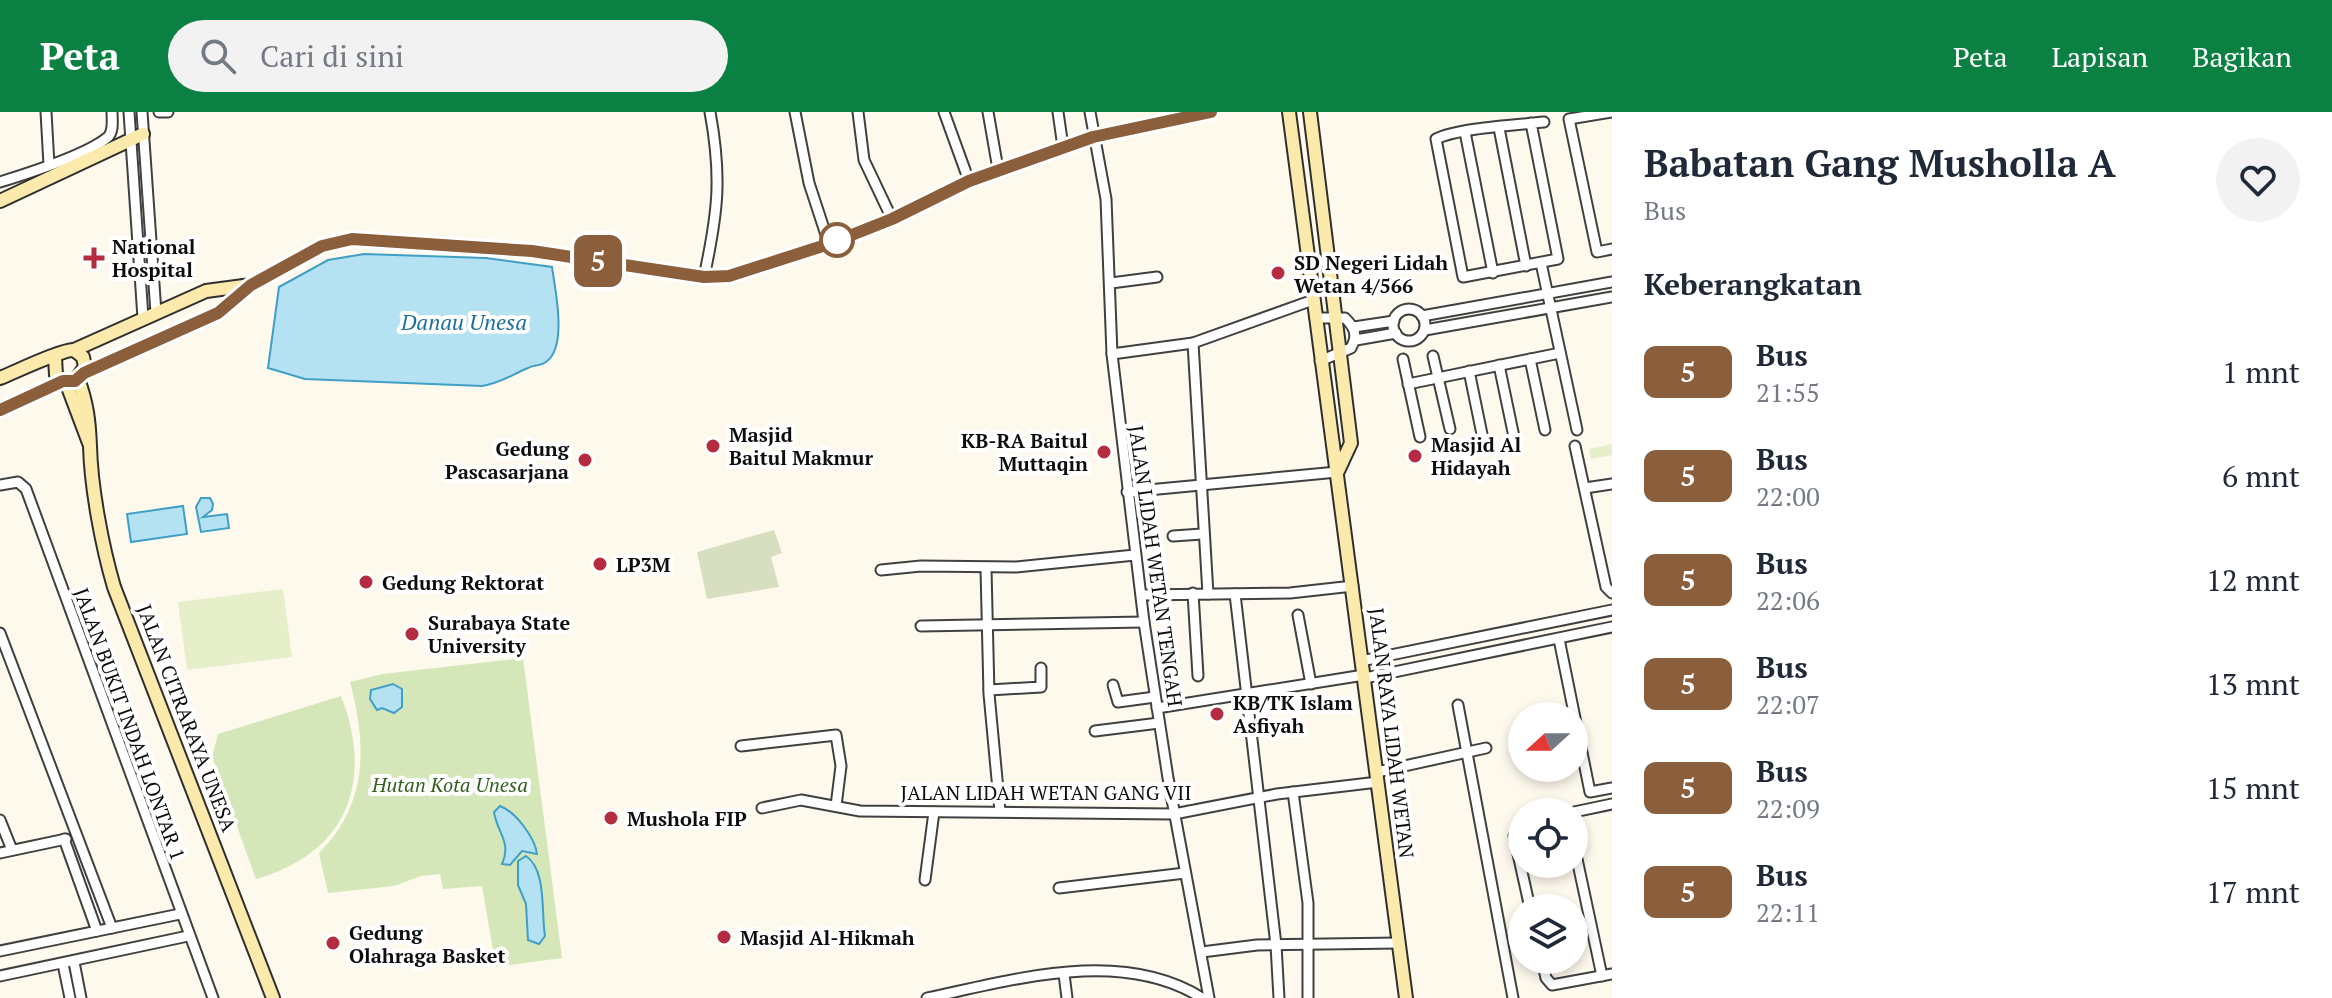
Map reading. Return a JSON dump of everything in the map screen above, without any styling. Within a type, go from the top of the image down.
[{"type":"main road","points":[[0,410],[218,313],[251,285],[322,246],[352,239],[532,251],[704,277],[729,276],[829,244],[892,219],[998,169],[1159,117],[1211,112]]},
{"type":"main road","name":"JALAN RAYA LIDAH WETAN","points":[[1289,112],[1406,998]]},
{"type":"main road","name":"JALAN RAYA LIDAH WETAN","points":[[1310,112],[1338,316],[1351,443],[1337,472]]},
{"type":"main road","points":[[0,201],[137,137]]},
{"type":"main road","points":[[0,378],[55,358],[65,350],[78,348],[206,291],[251,285]]},
{"type":"main road","points":[[206,291],[219,297],[218,313]]},
{"type":"main road","points":[[77,377],[85,362],[78,348]]},
{"type":"main road","points":[[55,358],[54,371],[77,377]]},
{"type":"main road","name":"JALAN CITRARAYA UNESA","points":[[77,377],[92,425],[90,446],[102,542],[114,587],[273,998]]},
{"type":"street","points":[[46,112],[49,165]]},
{"type":"street","points":[[0,182],[49,165],[107,138],[112,128],[112,112]]},
{"type":"street","points":[[129,112],[137,137],[156,313]]},
{"type":"street","points":[[142,112],[137,137],[143,318]]},
{"type":"street","points":[[159,112],[168,112]]},
{"type":"street","points":[[704,277],[715,225],[719,170],[710,112],[716,112]]},
{"type":"street","points":[[795,112],[809,183],[829,244]]},
{"type":"street","points":[[858,112],[864,160],[892,219]]},
{"type":"street","points":[[944,112],[969,181]]},
{"type":"street","points":[[988,112],[998,169]]},
{"type":"street","points":[[1058,112],[1063,147]]},
{"type":"street","name":"JALAN LIDAH WETAN TENGAH","points":[[1090,112],[1106,199],[1112,354],[1135,555],[1174,814],[1209,998]]},
{"type":"street","points":[[1612,112],[1569,119],[1597,252],[1612,249]]},
{"type":"street","points":[[1531,123],[1558,259],[1463,277],[1435,144],[1440,136],[1531,123],[1544,122]]},
{"type":"street","points":[[1499,128],[1526,266]]},
{"type":"street","points":[[1465,132],[1493,273]]},
{"type":"street","points":[[1541,263],[1577,430]]},
{"type":"street","points":[[1111,283],[1157,277]]},
{"type":"street","points":[[1422,316],[1612,282]]},
{"type":"street","points":[[1320,361],[1341,354],[1356,340],[1396,333],[1411,341],[1425,330],[1612,297]]},
{"type":"street","points":[[1112,354],[1193,343],[1313,300]]},
{"type":"street","points":[[1315,318],[1338,316],[1354,327],[1394,321],[1403,310],[1417,311],[1422,316],[1425,330]]},
{"type":"street","points":[[1394,321],[1396,333]]},
{"type":"street","points":[[1354,327],[1356,340]]},
{"type":"street","points":[[1193,343],[1202,534],[1208,594]]},
{"type":"street","points":[[1408,384],[1560,353]]},
{"type":"street","points":[[1433,356],[1450,429]]},
{"type":"street","points":[[1403,359],[1420,437]]},
{"type":"street","points":[[1530,359],[1545,430]]},
{"type":"street","points":[[1499,365],[1514,437]]},
{"type":"street","points":[[1469,371],[1484,444]]},
{"type":"street","points":[[1575,446],[1606,587],[1612,593]]},
{"type":"street","points":[[1127,492],[1337,472]]},
{"type":"street","name":"JALAN BUKIT INDAH LONTAR 1","points":[[0,485],[18,482],[26,489],[213,998]]},
{"type":"street","points":[[1585,488],[1612,484]]},
{"type":"street","points":[[1173,536],[1202,534]]},
{"type":"street","points":[[881,570],[921,566],[986,569],[1135,555]]},
{"type":"street","points":[[986,569],[989,690],[1000,811]]},
{"type":"street","points":[[1142,595],[1290,593],[1353,586]]},
{"type":"street","points":[[1193,593],[1198,676]]},
{"type":"street","points":[[1235,594],[1249,694],[1279,998]]},
{"type":"street","points":[[1361,661],[1612,610]]},
{"type":"street","points":[[1298,615],[1311,684]]},
{"type":"street","points":[[921,626],[1144,622]]},
{"type":"street","points":[[1113,685],[1118,702],[1249,694],[1389,673],[1612,627]]},
{"type":"street","points":[[1521,629],[1525,646]]},
{"type":"street","points":[[1506,632],[1510,648]]},
{"type":"street","points":[[0,633],[112,928]]},
{"type":"street","points":[[1559,639],[1590,792],[1612,788]]},
{"type":"street","points":[[1386,656],[1389,673]]},
{"type":"street","points":[[989,690],[1041,687],[1041,668]]},
{"type":"street","points":[[1458,705],[1513,998]]},
{"type":"street","points":[[1095,731],[1159,723]]},
{"type":"street","points":[[741,746],[836,735],[841,766],[836,806]]},
{"type":"street","name":"JALAN LIDAH WETAN GANG VII","points":[[762,808],[801,800],[836,806],[934,812],[1174,814],[1378,777],[1465,751],[1486,748]]},
{"type":"street","points":[[1293,792],[1310,946],[1308,998]]},
{"type":"street","points":[[1588,809],[1612,804]]},
{"type":"street","points":[[925,880],[934,812]]},
{"type":"street","points":[[0,820],[12,850]]},
{"type":"street","points":[[0,853],[77,836]]},
{"type":"street","points":[[64,839],[97,931]]},
{"type":"street","points":[[1059,888],[1185,873]]},
{"type":"street","points":[[1545,974],[1552,985],[1607,975],[1582,878]]},
{"type":"street","points":[[0,951],[180,914]]},
{"type":"street","points":[[0,976],[188,936]]},
{"type":"street","points":[[1202,952],[1276,945],[1399,943]]},
{"type":"street","points":[[74,962],[81,998]]},
{"type":"street","points":[[63,964],[70,998]]},
{"type":"street","points":[[927,998],[1064,974],[1131,973],[1167,981],[1202,998]]},
{"type":"street","points":[[1064,974],[1067,998]]},
{"type":"green space","points":[[1612,444],[1612,455],[1591,459],[1589,449]]},
{"type":"green space","points":[[774,530],[782,553],[771,557],[779,587],[707,599],[697,552]]},
{"type":"green space","points":[[283,589],[292,657],[187,670],[178,602]]},
{"type":"green space","name":"Hutan Kota Unesa","points":[[523,658],[562,958],[496,967],[482,886],[443,889],[440,874],[421,876],[394,886],[328,893],[319,853],[347,815],[359,773],[359,729],[350,682],[382,674]]},
{"type":"green space","points":[[341,696],[351,727],[355,757],[353,784],[345,810],[332,832],[313,851],[287,867],[256,879],[212,757],[218,734]]},
{"type":"water","name":"Danau Unesa","points":[[364,254],[486,258],[552,267],[558,317],[557,344],[553,355],[544,363],[482,386],[305,379],[268,368],[279,287],[328,260]]},
{"type":"water","points":[[201,498],[210,498],[213,504],[212,510],[203,517],[227,514],[229,528],[201,532],[196,507]]},
{"type":"water","points":[[183,506],[187,534],[131,542],[127,514]]},
{"type":"water","points":[[393,684],[402,689],[402,707],[394,713],[382,708],[377,710],[370,699],[371,690]]},
{"type":"water","points":[[500,806],[524,826],[537,854],[522,851],[510,865],[502,864],[505,843],[494,812]]},
{"type":"water","points":[[526,856],[537,871],[542,893],[545,936],[539,944],[528,940],[526,904],[518,885],[518,861]]},
{"type":"bus line","name":"5","points":[[0,410],[63,381],[75,381],[84,373],[218,313],[251,285],[322,246],[352,239],[383,239],[532,251],[704,277],[729,276],[829,244],[892,219],[1009,165],[1093,137],[1211,112]]},
{"type":"place","name":"National Hospital","points":[[94,258]]},
{"type":"place","name":"SD Negeri Lidah Wetan 4/566","points":[[1278,273]]},
{"type":"place","name":"Masjid Baitul Makmur","points":[[713,446]]},
{"type":"place","name":"KB-RA Baitul Muttaqin","points":[[1104,452]]},
{"type":"place","name":"Masjid Al Hidayah","points":[[1415,456]]},
{"type":"place","name":"Gedung Pascasarjana","points":[[585,460]]},
{"type":"place","name":"LP3M","points":[[600,564]]},
{"type":"place","name":"Gedung Rektorat","points":[[366,582]]},
{"type":"place","name":"Surabaya State University","points":[[412,634]]},
{"type":"place","name":"KB/TK Islam Asfiyah","points":[[1217,714]]},
{"type":"place","name":"Mushola FIP","points":[[611,818]]},
{"type":"place","name":"Masjid Al-Hikmah","points":[[724,937]]},
{"type":"place","name":"Gedung Olahraga Basket","points":[[333,943]]}]
